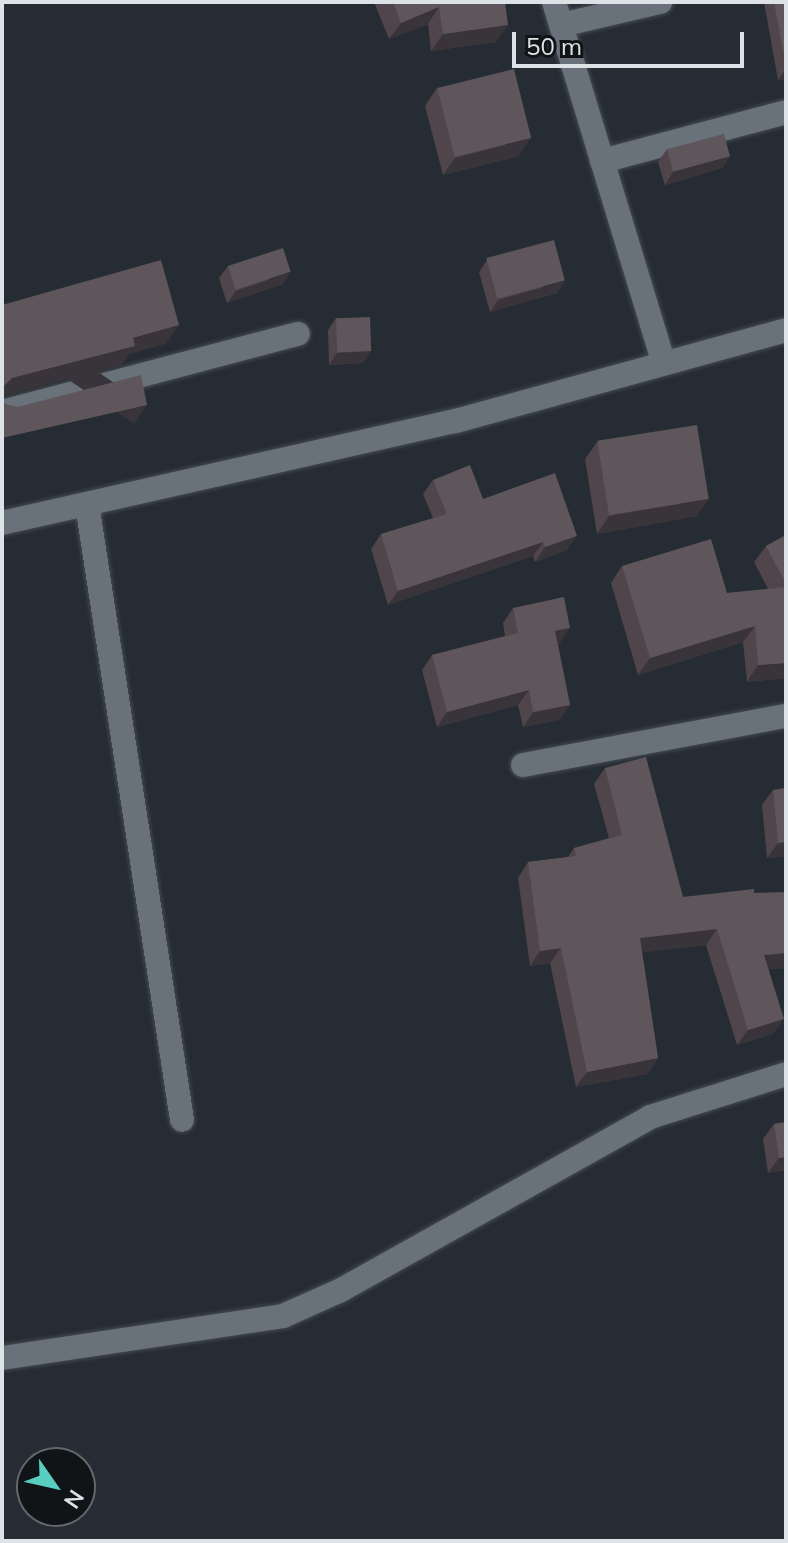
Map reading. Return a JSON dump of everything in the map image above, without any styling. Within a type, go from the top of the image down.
[{"type":"street","points":[[660,2],[558,13],[663,361]]},
{"type":"street","points":[[602,161],[786,112]]},
{"type":"street","points":[[2,523],[456,421],[663,361],[786,330]]},
{"type":"street","points":[[2,412],[298,334]]},
{"type":"street","points":[[87,504],[182,1120]]},
{"type":"street","points":[[523,765],[786,716]]},
{"type":"street","points":[[2,1358],[283,1316],[341,1290],[650,1117],[786,1074]]},
{"type":"building","points":[[393,2],[505,2],[508,25],[443,34],[439,7],[401,23]]},
{"type":"building","points":[[774,2],[786,2],[786,66]]},
{"type":"building","points":[[514,69],[531,138],[455,157],[437,88]]},
{"type":"building","points":[[724,134],[730,156],[673,171],[667,149]]},
{"type":"building","points":[[554,240],[565,281],[497,299],[486,258]]},
{"type":"building","points":[[283,248],[291,272],[236,290],[228,266]]},
{"type":"building","points":[[161,260],[179,325],[133,338],[135,346],[12,378],[2,388],[2,305]]},
{"type":"building","points":[[370,317],[371,351],[337,352],[336,318]]},
{"type":"building","points":[[141,375],[147,405],[2,438],[2,393],[5,404],[18,407]]},
{"type":"building","points":[[697,425],[709,499],[609,515],[597,441]]},
{"type":"building","points":[[470,465],[483,499],[555,473],[577,536],[545,547],[543,542],[398,591],[381,534],[447,514],[433,480]]},
{"type":"building","points":[[786,535],[786,584],[766,546]]},
{"type":"building","points":[[711,539],[727,593],[786,587],[786,663],[758,665],[755,626],[650,658],[622,566]]},
{"type":"building","points":[[564,597],[570,628],[555,631],[570,705],[533,712],[529,690],[447,712],[432,655],[518,633],[513,608]]},
{"type":"building","points":[[646,757],[683,897],[754,889],[754,893],[786,892],[786,953],[764,955],[784,1019],[748,1030],[717,929],[640,938],[658,1058],[587,1072],[561,948],[540,951],[528,862],[576,856],[574,848],[622,835],[605,768]]},
{"type":"building","points":[[786,788],[786,842],[778,843],[773,790]]},
{"type":"building","points":[[786,1122],[786,1157],[779,1158],[774,1124]]}]
